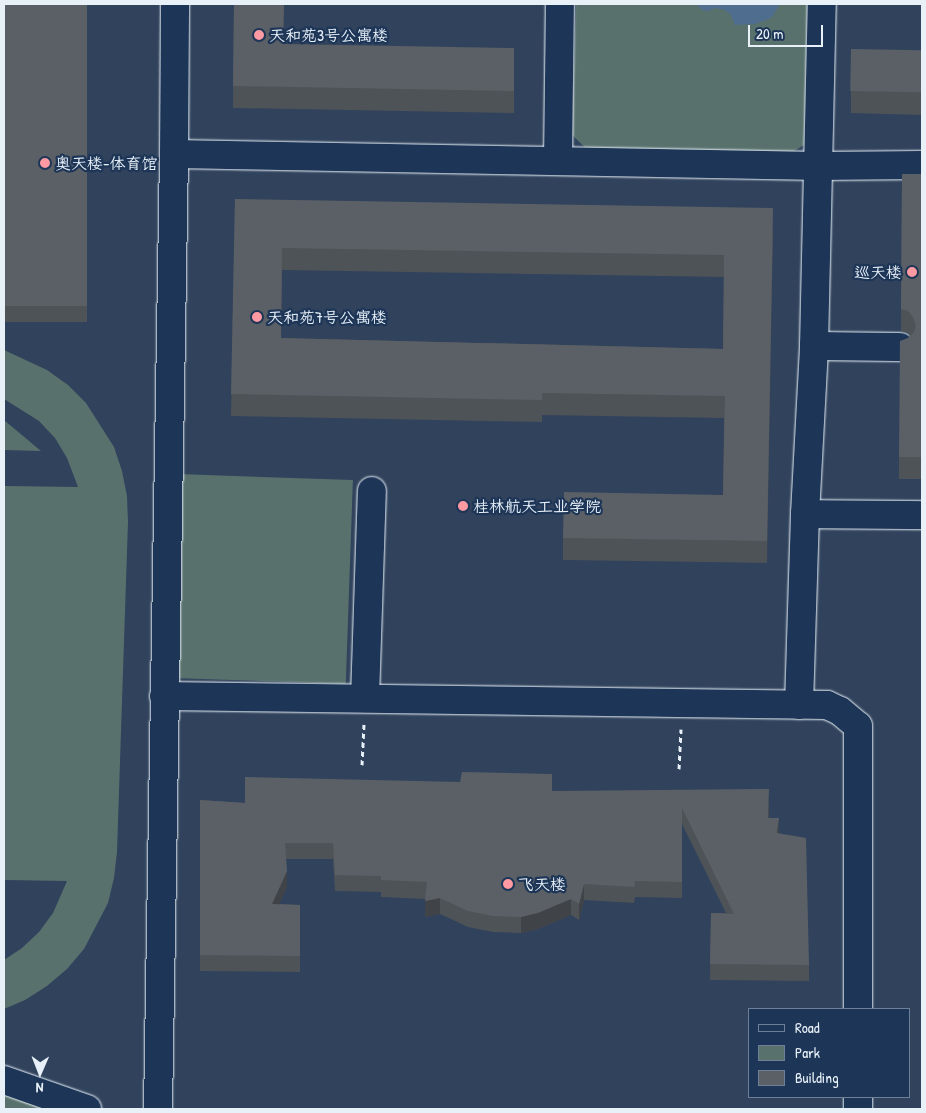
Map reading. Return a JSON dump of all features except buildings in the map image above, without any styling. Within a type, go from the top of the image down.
[{"type":"lane","points":[[158,1109],[175,4]]},
{"type":"lane","points":[[558,161],[560,4]]},
{"type":"lane","points":[[799,705],[805,514],[814,346],[822,4]]},
{"type":"lane","points":[[174,154],[819,166],[922,165]]},
{"type":"lane","points":[[814,346],[900,347]]},
{"type":"lane","points":[[365,698],[372,491]]},
{"type":"lane","points":[[805,514],[922,515]]},
{"type":"lane","points":[[164,696],[827,705],[847,716],[858,726],[858,1008]]},
{"type":"lane","points":[[4,1080],[87,1109]]},
{"type":"path","points":[[362,765],[365,698]]},
{"type":"path","points":[[679,769],[682,703]]},
{"type":"shaded area","name":"桂林航天工业学院","points":[[4,4],[922,4],[922,1109],[4,1109]]},
{"type":"shaded area","points":[[696,4],[780,4],[771,18],[755,24],[735,25],[731,15],[725,10],[715,8],[708,11],[702,10]]},
{"type":"green space","points":[[576,4],[807,4],[804,145],[789,154],[591,153],[572,135]]},
{"type":"green space","points":[[4,350],[47,370],[68,385],[86,403],[114,447],[122,471],[127,496],[128,522],[117,852],[114,878],[108,903],[84,949],[67,969],[47,986],[25,1000],[4,1009],[4,960],[22,948],[39,932],[53,913],[67,881],[4,880],[4,486],[78,487],[67,458],[55,438],[39,421],[4,399]]},
{"type":"green space","points":[[4,420],[41,451],[4,450]]},
{"type":"green space","points":[[178,474],[353,480],[346,684],[171,678]]},
{"type":"green space","points":[[4,1094],[47,1109],[4,1109]]},
{"type":"place","name":"天和苑3号公寓楼","points":[[259,35]]},
{"type":"place","name":"奥天楼-体育馆","points":[[45,163]]},
{"type":"place","name":"巡天楼","points":[[912,272]]},
{"type":"place","name":"天和苑7号公寓楼","points":[[257,317]]},
{"type":"place","name":"桂林航天工业学院","points":[[463,506]]},
{"type":"place","name":"飞天楼","points":[[508,884]]}]
